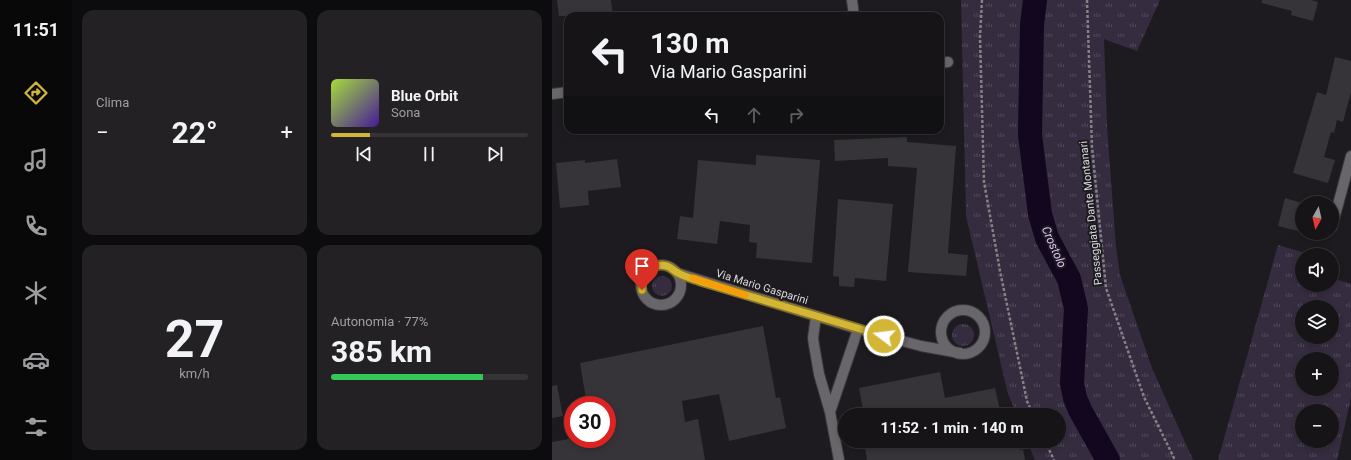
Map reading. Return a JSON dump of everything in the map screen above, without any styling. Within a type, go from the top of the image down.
[{"type":"street","points":[[852,0],[854,12]]},
{"type":"street","points":[[552,94],[564,92]]},
{"type":"street","points":[[1339,201],[1351,156]]},
{"type":"street","name":"Via Mario Gasparini","points":[[702,282],[681,288],[675,300],[663,305],[650,301],[642,290],[643,277],[647,271],[659,265],[666,266],[672,268],[677,273],[702,282],[858,329],[921,346],[960,353],[974,351],[980,346],[985,333],[984,325],[981,319],[969,311],[961,310],[954,312],[948,316],[942,329],[934,340],[921,346]]},
{"type":"street","points":[[677,273],[681,282],[681,288]]},
{"type":"street","name":"Via Mario Gasparini","points":[[816,316],[813,338],[814,345],[819,374],[830,412],[839,460]]},
{"type":"street","name":"Via Mario Gasparini","points":[[830,412],[858,329]]},
{"type":"street","points":[[942,329],[942,336],[948,348],[960,353]]},
{"type":"path","points":[[982,0],[980,37],[984,182],[1026,402],[1029,408]]},
{"type":"path","name":"Passeggiata Dante Montanari","points":[[1087,0],[1092,147],[1106,288],[1144,397],[1175,460]]},
{"type":"path","points":[[1048,448],[1054,460]]},
{"type":"green space","points":[[961,0],[1160,0],[1137,51],[1104,39],[1107,127],[1116,247],[1120,275],[1152,368],[1193,460],[1035,460],[1030,448],[1066,448],[1066,408],[1014,408],[1008,394],[966,216]]},
{"type":"green space","points":[[1278,245],[1295,250],[1295,292],[1339,292],[1339,280],[1351,284],[1351,398],[1337,460],[1218,460]]},
{"type":"green space","points":[[662,276],[669,279],[672,286],[669,293],[662,296],[655,293],[652,286],[655,279]]},
{"type":"green space","points":[[963,324],[967,325],[973,331],[973,339],[967,345],[963,346],[959,345],[953,339],[952,335],[953,331],[959,325]]},
{"type":"building","points":[[557,0],[611,0],[612,12],[564,12],[564,16],[559,16]]},
{"type":"building","points":[[1262,0],[1311,0],[1318,2],[1313,21],[1291,15],[1292,11],[1262,3]]},
{"type":"building","points":[[1335,57],[1351,61],[1351,92],[1343,122],[1337,120],[1334,133],[1331,132],[1324,157],[1335,160],[1328,183],[1293,173],[1317,92],[1326,95]]},
{"type":"building","points":[[907,137],[907,142],[956,146],[948,253],[968,255],[966,276],[908,272],[917,168],[888,166],[888,158],[835,161],[834,140]]},
{"type":"building","points":[[756,155],[820,160],[812,263],[756,258],[757,243],[749,242],[750,225],[720,221],[717,244],[677,239],[680,216],[693,218],[698,160],[756,165]]},
{"type":"building","points":[[617,159],[621,187],[588,191],[589,205],[560,208],[556,163],[585,160],[585,163]]},
{"type":"building","points":[[1285,198],[1295,201],[1295,230],[1278,226]]},
{"type":"building","points":[[838,199],[893,204],[886,281],[855,278],[854,287],[839,286],[839,277],[833,276]]},
{"type":"building","points":[[763,326],[776,398],[780,397],[786,428],[729,441],[719,394],[682,401],[685,422],[698,419],[705,460],[552,460],[552,442],[564,440],[564,448],[616,448],[616,396],[586,396],[580,363]]},
{"type":"building","points":[[940,372],[945,398],[995,388],[999,408],[863,408],[859,388]]},
{"type":"building","points":[[557,385],[563,416],[552,418],[552,386]]},
{"type":"building","points":[[865,448],[1020,448],[1020,450],[1023,449],[1025,460],[867,460]]},
{"type":"waterway","name":"Crostolo","points":[[1035,0],[1032,25],[1030,135],[1040,214],[1047,238],[1069,279],[1076,308],[1072,383],[1075,398],[1080,410],[1108,460]]},
{"type":"slow traffic","points":[[693,278],[745,295]]},
{"type":"route","points":[[642,290],[643,277],[647,271],[659,265],[666,266],[672,268],[677,273],[702,282],[884,336]]}]
